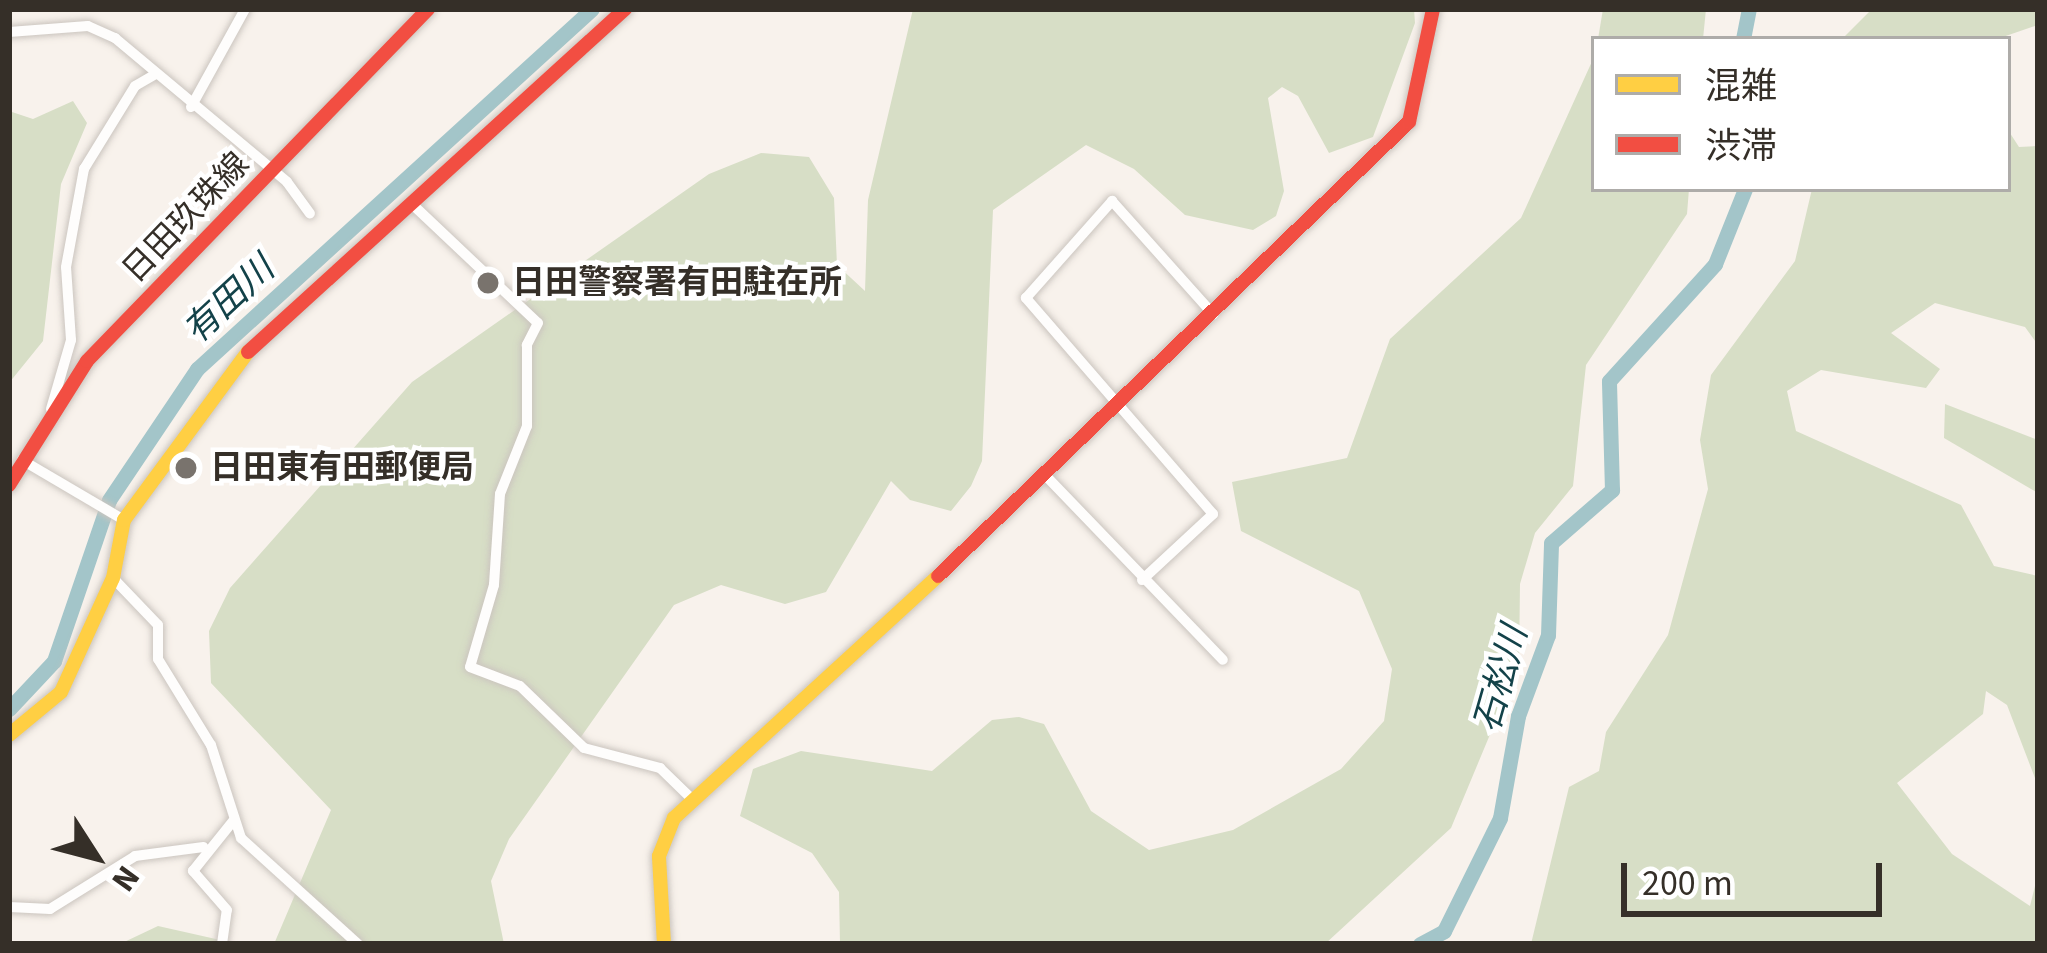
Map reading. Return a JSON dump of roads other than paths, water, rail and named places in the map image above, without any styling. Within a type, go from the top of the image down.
[{"type":"street","points":[[191,107],[245,9]]},
{"type":"street","name":"日田玖珠線","points":[[9,485],[51,409],[272,169],[428,9]]},
{"type":"street","points":[[9,735],[62,692],[113,578],[124,520],[255,342],[625,9]]},
{"type":"street","points":[[664,944],[659,856],[692,799],[1120,408],[1409,122],[1432,9]]},
{"type":"street","points":[[9,32],[88,26],[156,74],[272,169],[310,214]]},
{"type":"street","points":[[51,409],[70,340],[66,267],[84,169],[135,86],[156,74]]},
{"type":"street","points":[[1142,580],[1213,514],[1026,298],[1112,201],[1213,314]]},
{"type":"street","points":[[412,204],[538,322],[527,345],[527,426],[500,494],[494,585],[470,667],[520,686],[584,748],[660,768],[692,799]]},
{"type":"street","points":[[22,460],[124,520]]},
{"type":"street","points":[[1046,476],[1223,660]]},
{"type":"street","points":[[113,578],[158,625],[158,659],[211,745],[233,821],[253,852],[358,944]]},
{"type":"street","points":[[222,944],[227,910],[193,871],[203,847],[233,821]]},
{"type":"street","points":[[9,907],[50,909],[135,856],[203,847]]},
{"type":"waterway","name":"有田川","points":[[9,709],[54,661],[109,500],[197,369],[592,9]]},
{"type":"waterway","name":"石松川","points":[[1744,36],[1749,9]]},
{"type":"waterway","name":"石松川","points":[[1420,944],[1444,931],[1500,818],[1518,716],[1548,635],[1551,543],[1612,490],[1609,381],[1715,264],[1744,192]]},
{"type":"place","name":"日田警察署有田駐在所","points":[[488,283]]},
{"type":"place","name":"日田東有田郵便局","points":[[186,468]]}]
